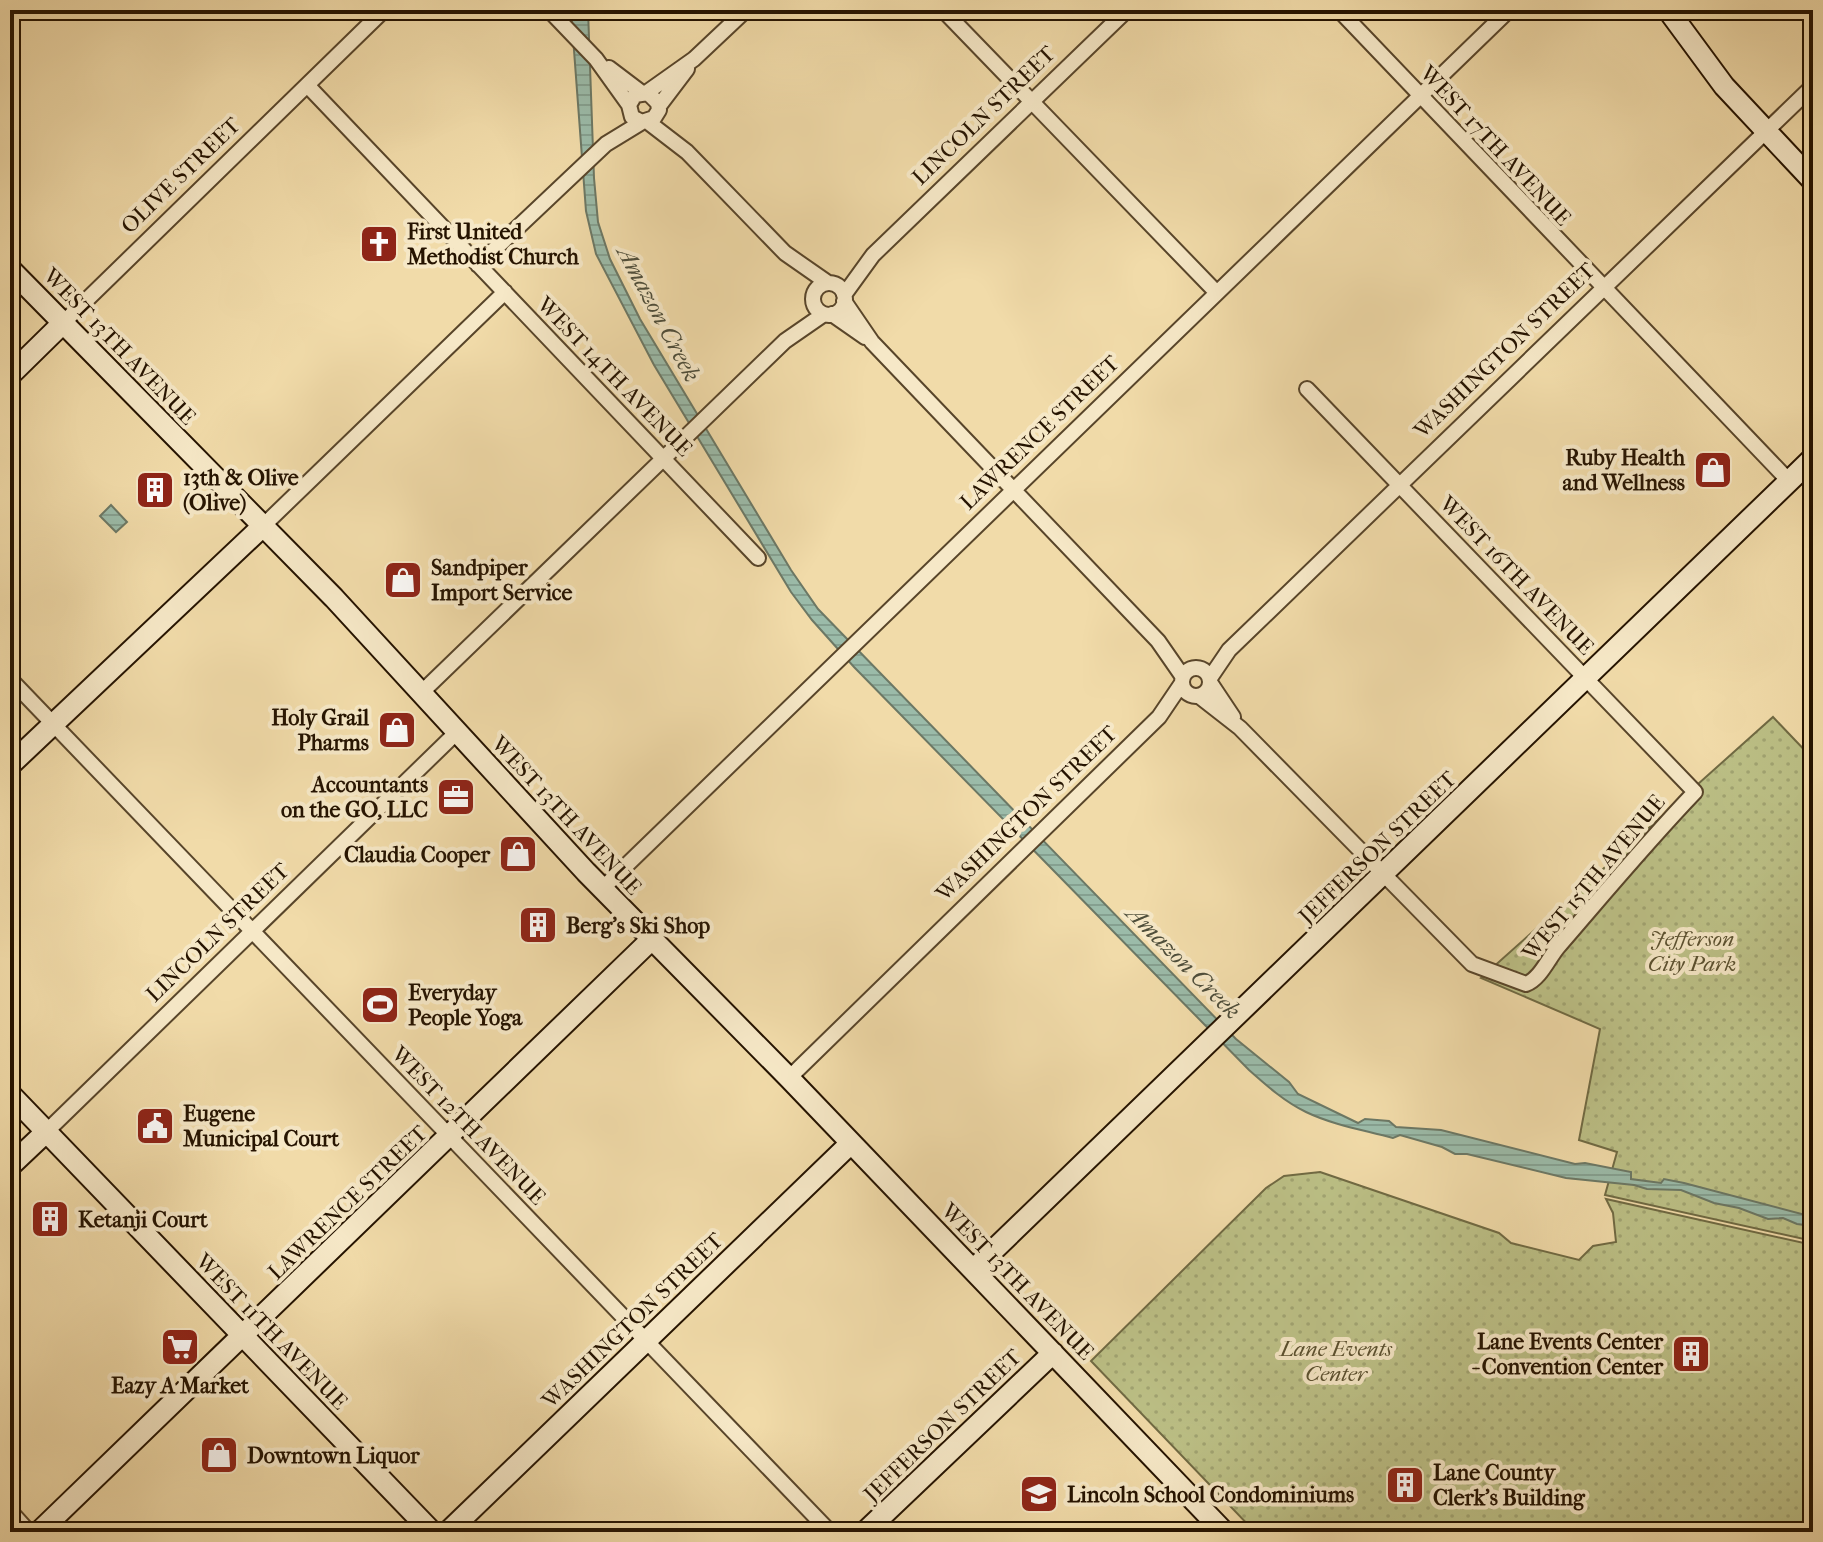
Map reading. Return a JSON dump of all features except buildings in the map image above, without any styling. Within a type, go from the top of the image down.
[{"type":"main road","points":[[1668,10],[1724,86],[1813,181]]},
{"type":"main road","name":"WEST 13TH AVENUE","points":[[10,269],[384,651],[603,888],[974,1269],[1224,1532]]},
{"type":"main road","name":"OLIVE STREET","points":[[10,375],[64,322]]},
{"type":"main road","name":"JEFFERSON STREET","points":[[974,1269],[1813,458]]},
{"type":"main road","points":[[10,765],[263,526]]},
{"type":"main road","name":"LAWRENCE STREET","points":[[39,1532],[653,938]]},
{"type":"main road","name":"WEST 11TH AVENUE","points":[[10,1094],[432,1532]]},
{"type":"main road","name":"LINCOLN STREET","points":[[10,1166],[46,1132]]},
{"type":"main road","name":"WASHINGTON STREET","points":[[448,1532],[851,1143]]},
{"type":"main road","name":"JEFFERSON STREET","points":[[865,1532],[1053,1353]]},
{"type":"street","name":"OLIVE STREET","points":[[64,322],[384,10]]},
{"type":"street","points":[[549,10],[596,59],[632,117],[645,122],[687,152],[785,253],[839,287],[872,342],[1189,674]]},
{"type":"street","points":[[478,265],[602,147],[635,95],[644,93],[694,59],[746,10]]},
{"type":"street","points":[[943,10],[1217,293]]},
{"type":"street","name":"LINCOLN STREET","points":[[830,284],[873,255],[1127,10]]},
{"type":"street","name":"WEST 17TH AVENUE","points":[[1339,10],[1789,481]]},
{"type":"street","name":"LAWRENCE STREET","points":[[603,888],[1509,10]]},
{"type":"street","points":[[596,59],[655,98],[687,152]]},
{"type":"street","points":[[602,147],[654,118],[694,59]]},
{"type":"street","name":"WEST 14TH AVENUE","points":[[307,85],[758,558]]},
{"type":"street","name":"WASHINGTON STREET","points":[[789,1078],[1159,717],[1189,674],[1229,650],[1813,86]]},
{"type":"street","points":[[785,253],[816,308],[872,342]]},
{"type":"street","name":"LINCOLN STREET","points":[[844,298],[873,255]]},
{"type":"street","points":[[785,341],[819,287],[830,284]]},
{"type":"street","points":[[263,526],[505,292]]},
{"type":"street","points":[[421,693],[785,341],[828,314],[840,310],[844,298]]},
{"type":"street","name":"WEST 16TH AVENUE","points":[[1307,389],[1695,792]]},
{"type":"street","name":"WASHINGTON STREET","points":[[1210,681],[1229,650]]},
{"type":"street","points":[[1206,671],[1210,681],[1206,692],[1196,696],[1184,690],[1189,674],[1206,671]]},
{"type":"street","name":"WEST 12TH AVENUE","points":[[10,679],[830,1532]]},
{"type":"street","name":"WEST 15TH AVENUE","points":[[1210,681],[1240,728]]},
{"type":"street","name":"WASHINGTON STREET","points":[[1159,717],[1196,696]]},
{"type":"street","name":"WEST 15TH AVENUE","points":[[1196,696],[1240,728],[1472,964],[1526,984],[1536,977],[1650,839],[1695,792]]},
{"type":"street","name":"LINCOLN STREET","points":[[46,1132],[457,732]]},
{"type":"street","points":[[10,1511],[29,1532]]},
{"type":"green space","name":"Jefferson City Park","points":[[1773,717],[1813,759],[1813,1241],[1605,1195],[1617,1152],[1579,1140],[1600,1029],[1481,978]]},
{"type":"green space","name":"Lane Events Center","points":[[1320,1172],[1499,1233],[1511,1243],[1579,1260],[1593,1246],[1616,1242],[1613,1213],[1606,1199],[1813,1245],[1813,1532],[1255,1532],[1091,1361],[1266,1188],[1284,1176]]},
{"type":"shaded area","points":[[571,10],[588,10],[594,178],[598,222],[610,259],[640,319],[791,570],[818,609],[1236,1039],[1289,1082],[1298,1094],[1358,1123],[1365,1119],[1389,1121],[1396,1127],[1441,1130],[1575,1164],[1585,1163],[1631,1172],[1631,1179],[1661,1183],[1664,1179],[1684,1183],[1813,1217],[1813,1226],[1783,1218],[1768,1219],[1681,1190],[1647,1189],[1566,1178],[1467,1154],[1455,1154],[1400,1135],[1393,1138],[1349,1127],[1298,1108],[1249,1070],[854,667],[791,592],[654,365],[596,254],[586,211]]},
{"type":"shaded area","points":[[111,505],[127,522],[116,532],[100,516]]},
{"type":"place","name":"First United Methodist Church","points":[[379,244]]},
{"type":"place","name":"Ruby Health and Wellness","points":[[1713,470]]},
{"type":"place","name":"13th & Olive (Olive)","points":[[155,490]]},
{"type":"place","name":"Sandpiper Import Service","points":[[403,580]]},
{"type":"place","name":"Holy Grail Pharms","points":[[397,730]]},
{"type":"place","name":"Accountants on the GO, LLC","points":[[456,797]]},
{"type":"place","name":"Claudia Cooper","points":[[518,854]]},
{"type":"place","name":"Berg's Ski Shop","points":[[538,925]]},
{"type":"place","name":"Everyday People Yoga","points":[[380,1005]]},
{"type":"place","name":"Eugene Municipal Court","points":[[155,1126]]},
{"type":"place","name":"Ketanji Court","points":[[50,1219]]},
{"type":"place","name":"Eazy A Market","points":[[180,1347]]},
{"type":"place","name":"Lane Events Center - Convention Center","points":[[1691,1354]]},
{"type":"place","name":"Downtown Liquor","points":[[219,1455]]},
{"type":"place","name":"Lane County Clerk's Building","points":[[1405,1485]]},
{"type":"place","name":"Lincoln School Condominiums","points":[[1039,1494]]},
{"type":"water label","name":"Amazon Creek","points":[[659,314]]},
{"type":"water label","name":"Amazon Creek","points":[[1184,962]]}]
